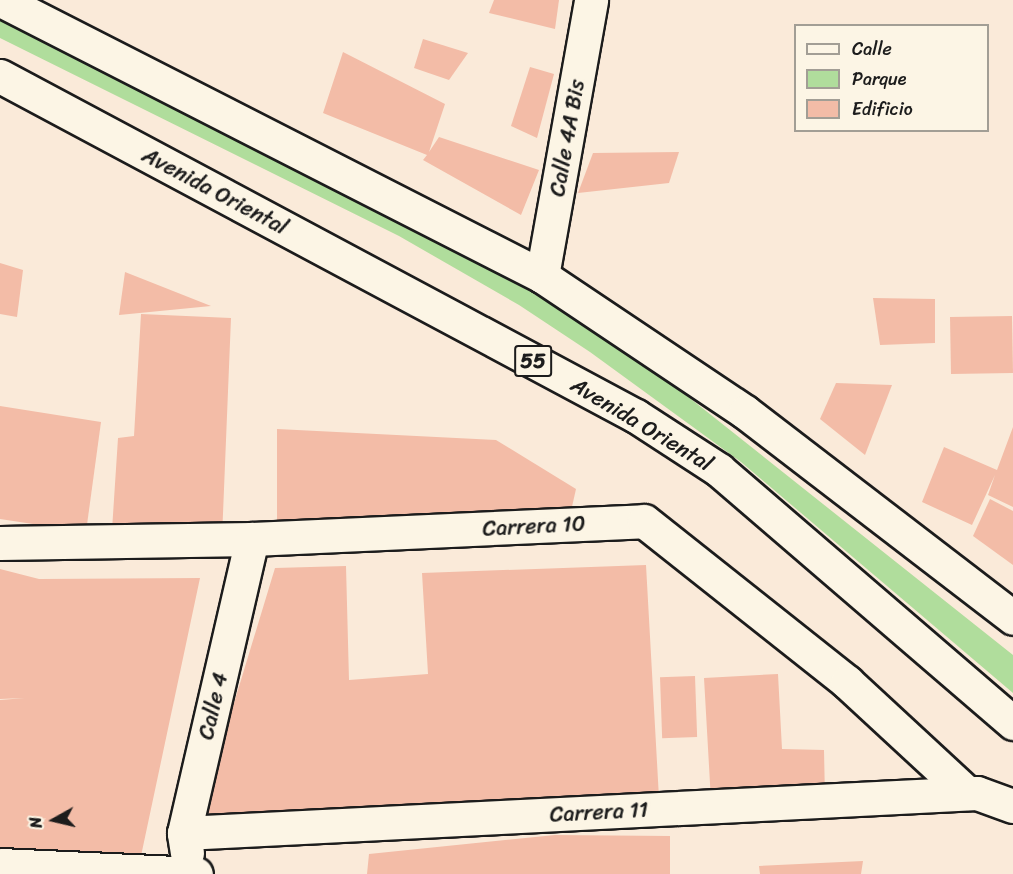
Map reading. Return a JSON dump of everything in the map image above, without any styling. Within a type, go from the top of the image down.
[{"type":"main road","points":[[1,0],[542,276],[745,412],[1013,618]]},
{"type":"main road","name":"Calle 4A Bis","points":[[542,276],[591,0]]},
{"type":"main road","name":"Avenida Oriental","points":[[0,76],[645,422],[719,470],[1013,723]]},
{"type":"main road","name":"Carrera 10","points":[[0,543],[252,539],[644,521],[847,682],[967,793]]},
{"type":"main road","name":"Calle 4","points":[[193,874],[184,833],[252,539]]},
{"type":"main road","name":"Carrera 11","points":[[184,833],[967,793],[977,793],[1013,806]]},
{"type":"main road","points":[[0,865],[193,874]]},
{"type":"green space","points":[[0,10],[500,268],[592,329],[672,384],[1013,655],[1013,693],[741,462],[590,352],[519,305],[399,236],[0,38]]},
{"type":"building","points":[[494,0],[559,0],[555,29],[489,13]]},
{"type":"building","points":[[423,39],[468,53],[449,80],[414,68]]},
{"type":"building","points":[[343,52],[445,104],[429,152],[439,137],[539,170],[521,215],[423,160],[427,155],[323,113]]},
{"type":"building","points":[[530,67],[554,74],[537,138],[511,126]]},
{"type":"building","points":[[679,152],[669,183],[578,193],[593,153]]},
{"type":"building","points":[[0,263],[23,270],[17,317],[0,314]]},
{"type":"building","points":[[125,272],[211,306],[119,315]]},
{"type":"building","points":[[873,298],[935,299],[935,343],[880,345]]},
{"type":"building","points":[[141,314],[231,318],[222,538],[112,530],[118,438],[134,436]]},
{"type":"building","points":[[1012,316],[1013,373],[951,374],[950,317]]},
{"type":"building","points":[[836,383],[892,385],[865,455],[820,419]]},
{"type":"building","points":[[0,406],[101,422],[86,532],[0,519]]},
{"type":"building","points":[[1013,427],[1013,507],[988,495],[995,475],[972,525],[922,502],[944,447],[997,470]]},
{"type":"building","points":[[277,429],[496,440],[576,489],[569,520],[277,526]]},
{"type":"building","points":[[990,499],[1013,511],[1013,565],[973,536]]},
{"type":"building","points":[[646,565],[659,798],[197,825],[275,568],[346,566],[349,680],[428,674],[422,573]]},
{"type":"building","points":[[0,569],[39,579],[200,578],[141,856],[0,850],[0,700],[25,698],[0,699]]},
{"type":"building","points":[[778,674],[782,749],[824,750],[825,798],[711,801],[704,678]]},
{"type":"building","points":[[695,676],[697,737],[662,738],[660,677]]},
{"type":"building","points":[[555,835],[670,836],[670,874],[367,874],[369,854]]},
{"type":"building","points":[[863,861],[861,874],[760,874],[759,866]]}]
